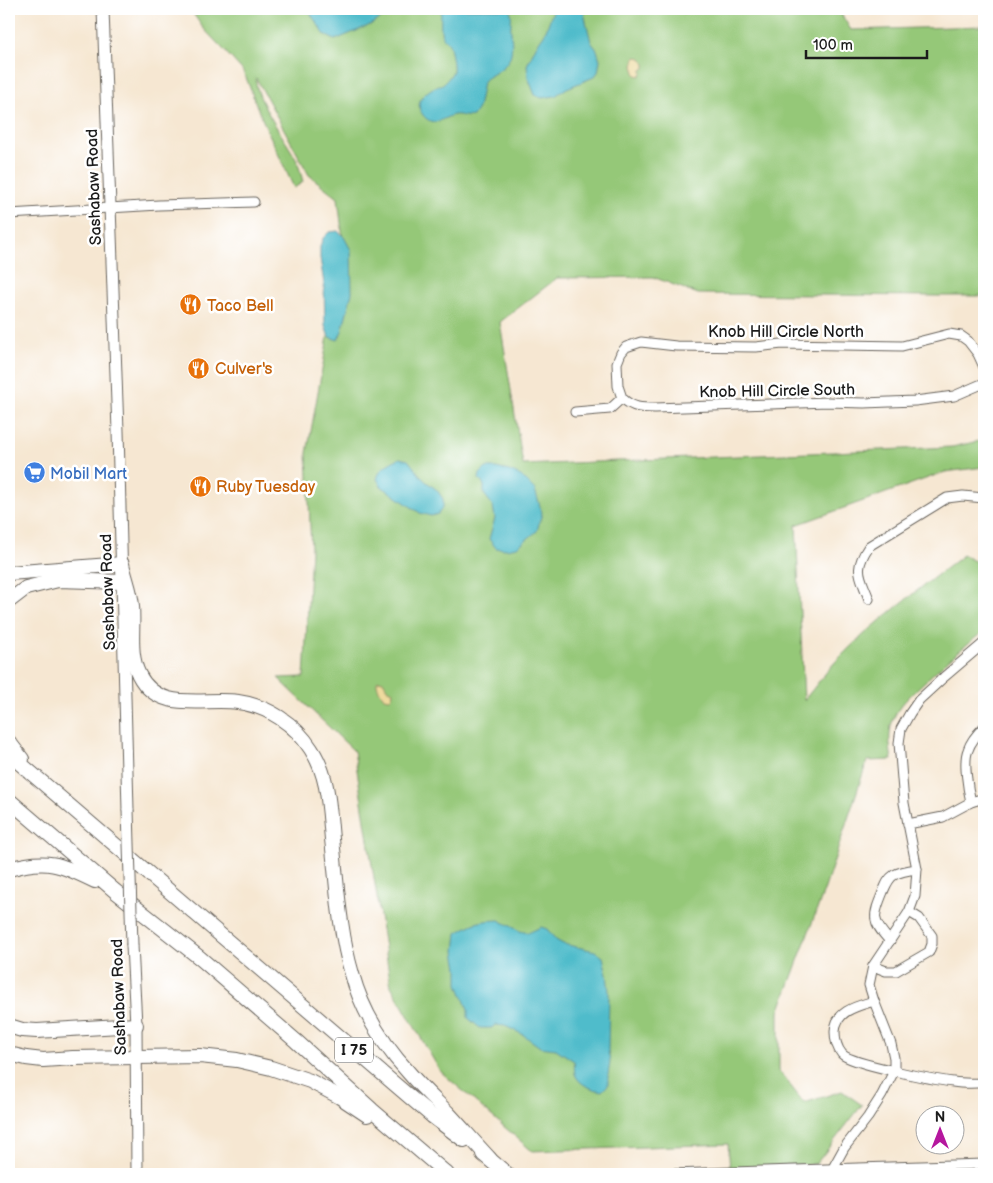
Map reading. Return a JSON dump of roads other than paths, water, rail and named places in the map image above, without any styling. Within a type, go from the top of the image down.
[{"type":"highway","points":[[9,573],[122,564],[132,604],[135,664],[141,679],[149,688],[162,697],[175,701],[232,701],[247,703],[263,708],[281,718],[301,735],[313,751],[321,768],[327,792],[342,924],[347,954],[357,990],[367,1012],[390,1051],[490,1159]]},
{"type":"highway","points":[[9,601],[26,588],[58,580],[123,582]]},
{"type":"highway","points":[[9,742],[48,787]]},
{"type":"highway","name":"I 75","points":[[9,754],[432,1116],[507,1174]]},
{"type":"highway","name":"I 75","points":[[9,800],[115,892],[200,958],[444,1171]]},
{"type":"highway","points":[[9,869],[33,863],[60,866],[71,869],[115,892]]},
{"type":"highway","points":[[9,1026],[22,1030],[37,1031],[136,1025]]},
{"type":"highway","points":[[9,1054],[43,1060],[200,1056],[257,1064],[310,1082],[340,1097],[374,1119],[444,1171]]},
{"type":"main road","name":"Sashabaw Road","points":[[104,9],[136,1025],[136,1174]]},
{"type":"street","points":[[9,214],[159,205],[254,202]]},
{"type":"street","name":"Knob Hill Circle North","points":[[622,398],[618,386],[617,363],[620,353],[626,347],[641,342],[676,346],[756,347],[782,344],[902,346],[949,334],[960,336],[968,341],[984,366]]},
{"type":"street","name":"Knob Hill Circle South","points":[[622,398],[639,408],[916,401],[954,396],[984,383]]},
{"type":"street","points":[[575,412],[610,409],[622,398]]},
{"type":"street","points":[[868,599],[858,570],[868,546],[947,498],[963,496],[984,498]]},
{"type":"street","points":[[833,1168],[844,1148],[882,1095],[894,1071],[891,1044],[869,985],[873,966],[909,912],[915,896],[917,870],[904,803],[899,743],[901,729],[919,700],[984,643]]},
{"type":"street","points":[[971,802],[968,791],[967,750],[984,727]]},
{"type":"street","points":[[908,824],[943,817],[971,802],[984,798]]},
{"type":"street","points":[[890,941],[880,930],[875,920],[875,910],[888,881],[893,876],[902,871],[917,870]]},
{"type":"street","points":[[873,966],[886,971],[896,971],[929,952],[932,936],[919,918],[909,912]]},
{"type":"street","points":[[874,1001],[855,1007],[843,1014],[835,1024],[835,1039],[842,1054],[851,1060],[894,1071],[953,1082],[984,1083]]},
{"type":"street","points":[[672,1174],[984,1164]]},
{"type":"water","points":[[306,9],[398,9],[368,26],[335,40],[325,35]]},
{"type":"water","points":[[441,9],[510,9],[512,50],[505,66],[483,82],[478,108],[473,116],[454,115],[435,122],[427,119],[419,107],[423,96],[433,88],[444,83],[453,71],[450,46],[441,33]]},
{"type":"water","points":[[554,9],[583,9],[591,42],[597,50],[600,60],[598,72],[594,77],[567,88],[555,96],[542,98],[535,95],[528,77],[527,65],[536,46],[544,35]]},
{"type":"water","points":[[338,231],[344,237],[351,250],[352,293],[338,340],[329,337],[325,326],[324,284],[320,247],[323,238],[329,232]]},
{"type":"water","points":[[400,458],[408,460],[424,480],[437,490],[443,499],[443,506],[438,514],[431,516],[420,513],[381,486],[377,479],[380,471]]},
{"type":"water","points":[[486,468],[496,468],[521,476],[535,490],[542,513],[537,531],[517,547],[496,548],[489,539],[495,518],[493,506],[484,494],[484,485],[479,479],[480,474]]},
{"type":"water","points":[[499,920],[528,933],[541,927],[547,929],[556,940],[563,944],[595,951],[603,957],[609,992],[608,1051],[610,1062],[608,1085],[602,1091],[583,1084],[575,1074],[574,1061],[556,1049],[540,1047],[522,1034],[505,1026],[496,1025],[491,1028],[480,1028],[468,1018],[468,1010],[458,984],[455,951],[457,933],[477,923]]},
{"type":"place","name":"Taco Bell","points":[[191,305]]},
{"type":"place","name":"Culver's","points":[[199,368]]},
{"type":"place","name":"Mobil Mart","points":[[34,473]]},
{"type":"place","name":"Ruby Tuesday","points":[[200,486]]}]
